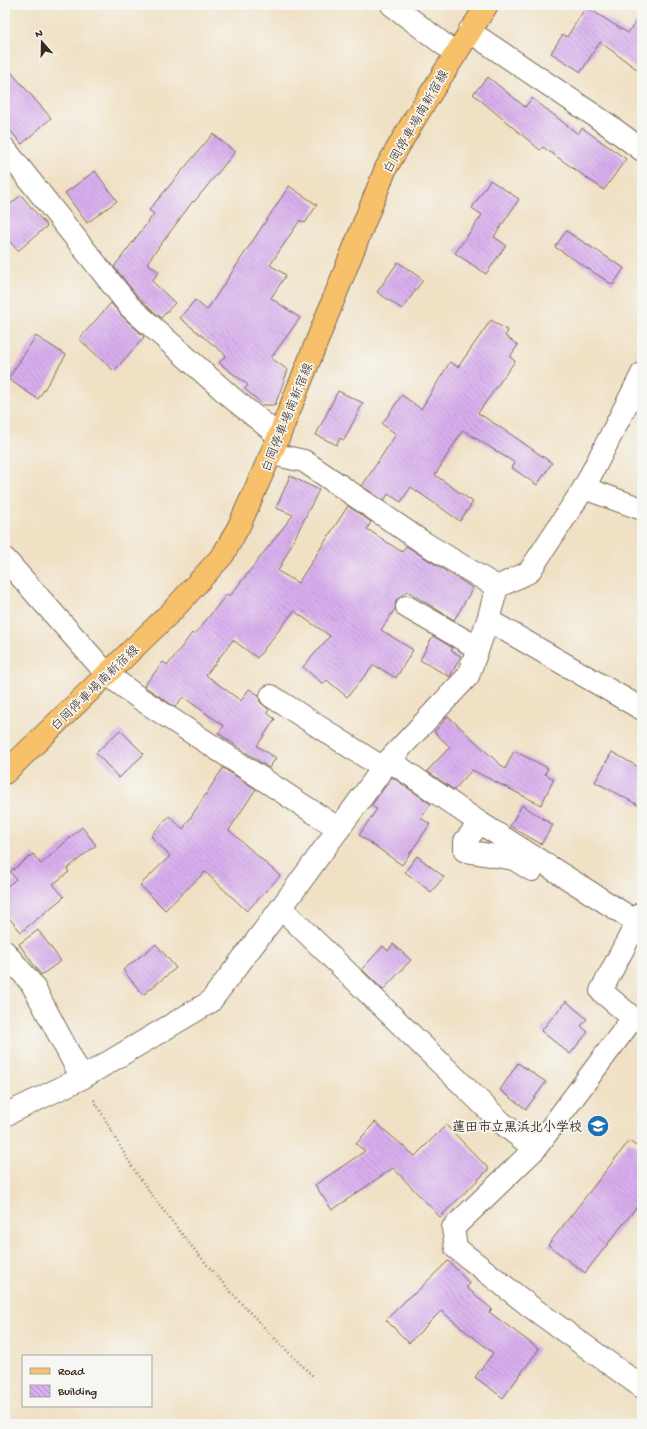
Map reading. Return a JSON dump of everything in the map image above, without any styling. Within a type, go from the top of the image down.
[{"type":"main road","name":"白岡停車場南新宿線","points":[[5,773],[172,611],[223,555],[240,526],[276,445],[386,168],[455,53],[486,5]]},
{"type":"street","points":[[392,5],[455,53]]},
{"type":"street","points":[[469,31],[641,147]]},
{"type":"street","points":[[5,149],[130,307],[232,398],[276,445],[304,461],[421,541],[497,587]]},
{"type":"street","points":[[5,1115],[82,1078],[210,1002],[386,764],[468,676],[488,620],[497,587],[529,572],[584,488],[642,374]]},
{"type":"street","points":[[584,488],[642,509]]},
{"type":"street","points":[[5,559],[107,674],[139,698],[339,829]]},
{"type":"street","points":[[407,607],[478,648]]},
{"type":"street","points":[[488,620],[642,709]]},
{"type":"street","points":[[272,696],[386,764],[637,922]]},
{"type":"street","points":[[480,823],[465,841],[465,851],[514,859],[637,922]]},
{"type":"street","points":[[281,908],[502,1122],[535,1149]]},
{"type":"street","points":[[637,922],[601,991],[633,1018],[535,1149],[453,1228],[456,1248],[531,1307],[642,1387]]},
{"type":"street","points":[[5,952],[32,984],[82,1078]]},
{"type":"path","points":[[82,1078],[141,1180],[189,1245],[270,1335],[314,1377]]},
{"type":"building","points":[[586,7],[628,33],[642,14],[642,73],[600,42],[581,72],[551,53],[563,34],[567,37]]},
{"type":"building","points":[[5,65],[51,118],[22,144],[5,125]]},
{"type":"building","points":[[488,77],[525,107],[532,98],[578,134],[582,128],[626,159],[604,190],[543,147],[540,150],[473,94]]},
{"type":"building","points":[[213,134],[235,152],[194,202],[193,201],[147,263],[159,272],[152,281],[175,303],[161,318],[139,298],[114,267],[154,214],[149,210]]},
{"type":"building","points":[[95,171],[117,201],[87,223],[65,193]]},
{"type":"building","points":[[490,180],[519,199],[494,237],[506,245],[486,274],[455,253],[482,215],[472,208]]},
{"type":"building","points":[[289,186],[317,205],[305,223],[300,220],[270,265],[286,275],[271,298],[300,318],[271,358],[288,370],[275,405],[263,405],[245,389],[248,385],[219,363],[226,355],[180,318],[195,300],[207,310]]},
{"type":"building","points":[[21,195],[47,226],[18,251],[5,236],[5,209]]},
{"type":"building","points":[[566,231],[624,268],[613,285],[555,247]]},
{"type":"building","points":[[398,262],[423,280],[402,309],[377,292]]},
{"type":"building","points":[[111,303],[144,337],[114,371],[79,339]]},
{"type":"building","points":[[491,320],[508,331],[505,336],[518,345],[510,357],[515,361],[478,413],[552,463],[537,485],[512,468],[515,463],[463,430],[435,475],[473,502],[460,521],[411,487],[401,502],[388,494],[384,501],[362,486],[396,434],[382,424],[402,395],[421,409],[450,362],[458,367]]},
{"type":"building","points":[[36,336],[66,355],[38,399],[8,379]]},
{"type":"building","points":[[338,391],[363,403],[344,440],[340,438],[337,445],[316,435]]},
{"type":"building","points":[[290,476],[319,490],[278,571],[298,583],[348,506],[371,522],[367,529],[402,552],[406,546],[473,588],[454,620],[407,591],[396,600],[395,609],[381,630],[413,650],[396,678],[374,665],[347,697],[327,680],[323,684],[303,667],[330,636],[294,611],[257,658],[233,640],[206,675],[241,701],[249,689],[259,695],[260,702],[269,710],[267,713],[275,719],[257,746],[276,758],[269,768],[218,733],[224,726],[183,697],[175,707],[144,686],[163,662],[168,665],[192,633],[194,635],[227,594],[230,596],[293,515],[276,508]]},
{"type":"building","points":[[433,636],[453,648],[451,651],[461,656],[450,677],[420,660]]},
{"type":"building","points":[[448,716],[505,769],[514,751],[548,768],[545,774],[554,779],[541,805],[472,770],[454,790],[427,771],[450,747],[434,732]]},
{"type":"building","points":[[120,730],[144,754],[119,778],[96,753]]},
{"type":"building","points":[[612,752],[642,769],[642,807],[595,782]]},
{"type":"building","points":[[223,768],[256,789],[229,830],[280,876],[247,911],[205,872],[165,910],[140,885],[170,856],[151,836],[169,816],[183,829]]},
{"type":"building","points":[[392,777],[431,804],[421,818],[430,824],[402,865],[359,835],[377,809],[371,806]]},
{"type":"building","points":[[522,805],[553,825],[541,844],[510,826]]},
{"type":"building","points":[[82,827],[96,845],[67,869],[69,872],[53,884],[64,897],[21,932],[5,913],[5,888],[16,879],[10,872],[33,854],[41,864]]},
{"type":"building","points":[[417,856],[444,877],[431,892],[405,872]]},
{"type":"building","points":[[38,930],[61,961],[41,975],[19,944]]},
{"type":"building","points":[[156,944],[176,968],[143,995],[123,970]]},
{"type":"building","points":[[393,944],[411,960],[383,990],[362,969],[383,946],[388,951]]},
{"type":"building","points":[[566,1001],[587,1019],[581,1026],[588,1032],[570,1054],[541,1031]]},
{"type":"building","points":[[518,1063],[546,1082],[526,1109],[500,1090]]},
{"type":"building","points":[[375,1122],[415,1156],[446,1125],[489,1169],[440,1217],[393,1168],[332,1210],[315,1185],[365,1151],[356,1144]]},
{"type":"building","points":[[629,1141],[642,1150],[642,1200],[585,1273],[548,1245]]},
{"type":"building","points":[[448,1261],[470,1284],[466,1287],[492,1309],[489,1312],[539,1349],[503,1398],[475,1377],[493,1353],[441,1311],[409,1343],[386,1320]]},
{"type":"place","name":"蓮田市立黒浜北小学校","points":[[598,1126]]}]
